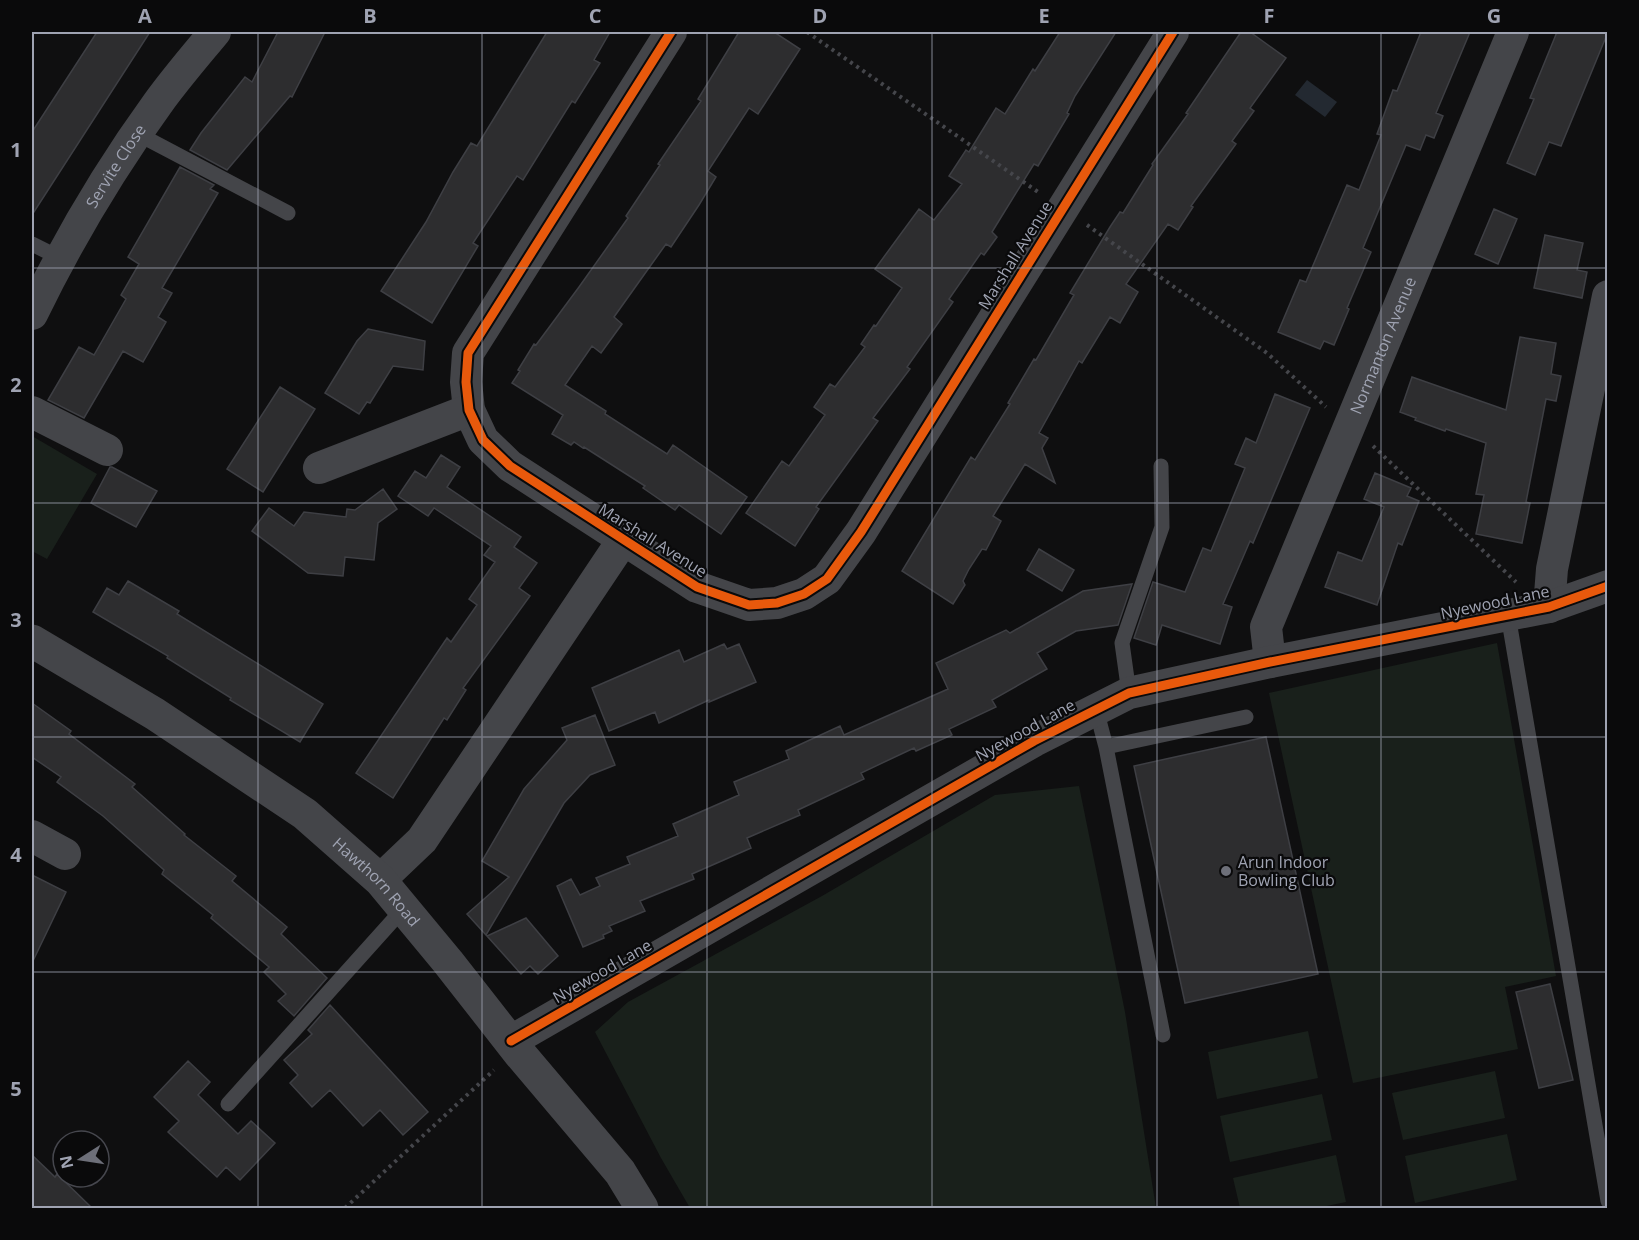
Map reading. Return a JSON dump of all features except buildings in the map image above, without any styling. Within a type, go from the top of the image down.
[{"type":"street","name":"Servite Close","points":[[32,314],[60,258],[119,160],[159,102],[215,32]]},
{"type":"street","name":"Marshall Avenue","points":[[671,32],[468,353],[466,382],[470,410],[483,440],[510,466],[697,587],[749,605],[777,603],[804,594],[827,579],[861,532],[1173,32]]},
{"type":"street","name":"Normanton Avenue","points":[[1270,662],[1266,627],[1513,32]]},
{"type":"street","points":[[1544,608],[1608,296]]},
{"type":"street","points":[[319,468],[470,410]]},
{"type":"street","points":[[32,412],[107,450]]},
{"type":"street","name":"Marshall Avenue","points":[[380,880],[422,840],[623,540]]},
{"type":"street","name":"Nyewood Lane","points":[[516,1048],[1034,741],[1130,693],[1270,662],[1544,608],[1608,586]]},
{"type":"street","name":"Hawthorn Road","points":[[32,641],[155,714],[305,814],[380,880],[620,1172],[642,1209]]},
{"type":"street","points":[[32,836],[65,854]]},
{"type":"lane","points":[[138,134],[288,213]]},
{"type":"lane","points":[[32,244],[60,258]]},
{"type":"lane","points":[[1130,693],[1122,644],[1162,526],[1161,466]]},
{"type":"lane","points":[[1508,615],[1608,1201]]},
{"type":"lane","points":[[1096,709],[1106,747],[1163,1035]]},
{"type":"lane","points":[[1106,747],[1246,717]]},
{"type":"lane","points":[[228,1104],[404,908]]},
{"type":"path","points":[[807,32],[1063,207],[1267,353],[1331,412],[1351,425],[1544,608]]},
{"type":"path","points":[[345,1209],[516,1048]]},
{"type":"shaded area","points":[[1307,80],[1337,102],[1325,117],[1295,95]]},
{"type":"shaded area","points":[[32,436],[97,474],[47,559],[32,551]]},
{"type":"shaded area","points":[[1497,643],[1556,976],[1505,987],[1518,1049],[1353,1083],[1269,693]]},
{"type":"shaded area","points":[[1079,786],[1125,1012],[1156,1208],[690,1208],[595,1032],[628,1002],[822,896],[995,795]]},
{"type":"shaded area","points":[[1308,1031],[1318,1078],[1217,1099],[1208,1052]]},
{"type":"shaded area","points":[[1495,1071],[1505,1118],[1403,1140],[1392,1093]]},
{"type":"shaded area","points":[[1322,1094],[1332,1140],[1230,1162],[1220,1116]]},
{"type":"shaded area","points":[[1507,1134],[1517,1180],[1415,1203],[1405,1156]]},
{"type":"shaded area","points":[[1336,1155],[1346,1202],[1317,1208],[1240,1208],[1233,1178]]},
{"type":"cycle path","points":[[671,32],[468,353],[466,382],[469,410],[483,440],[510,466],[697,587],[749,605],[777,603],[804,594],[827,579],[861,532],[1173,32]]},
{"type":"cycle path","points":[[511,1041],[1034,741],[1129,693],[1270,662],[1549,607],[1608,586]]},
{"type":"place","name":"Arun Indoor Bowling Club","points":[[1226,871]]}]
